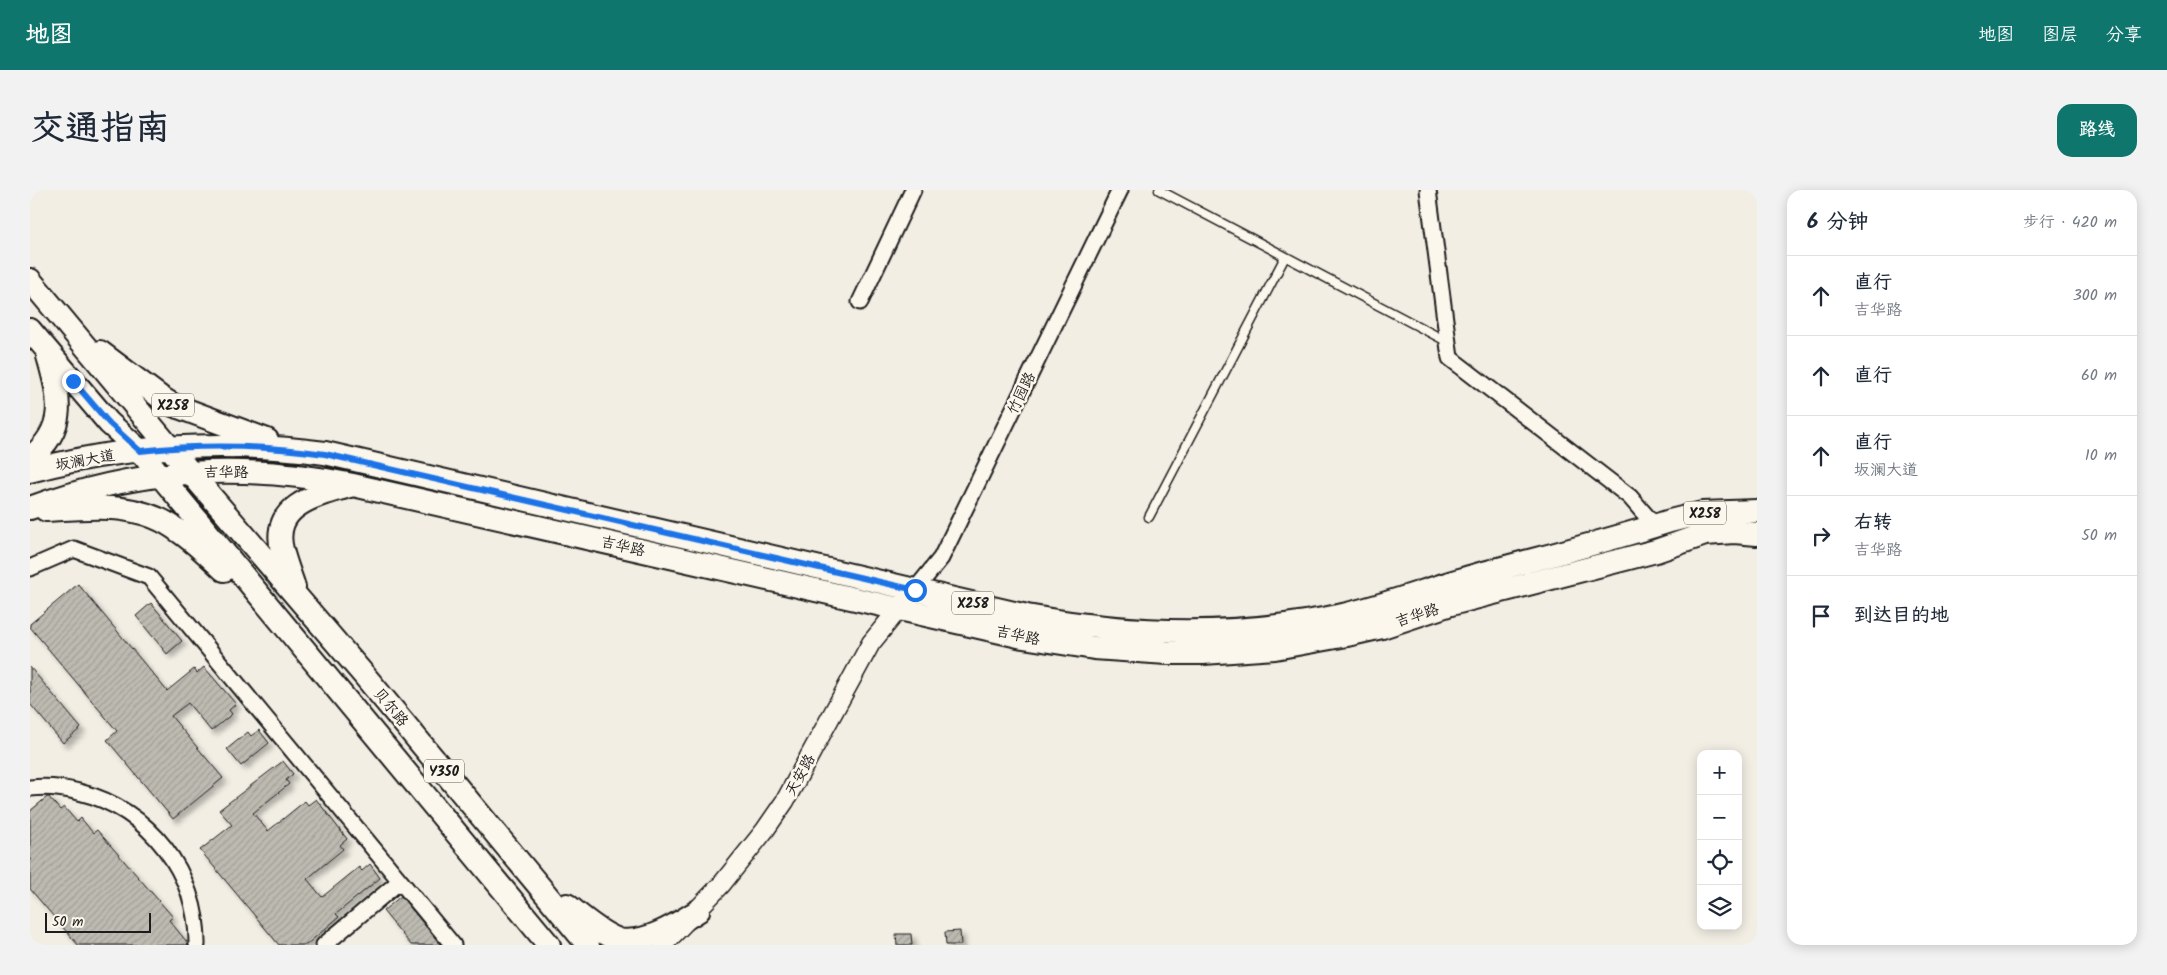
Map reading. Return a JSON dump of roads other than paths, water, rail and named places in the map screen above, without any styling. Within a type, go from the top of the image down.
[{"type":"main road","name":"吉华路","points":[[30,280],[190,472]]},
{"type":"main road","points":[[30,330],[109,423],[140,451],[159,474]]},
{"type":"main road","name":"X258","points":[[71,330],[147,388],[174,405],[291,449]]},
{"type":"main road","points":[[30,458],[47,442],[59,412],[57,392],[46,350]]},
{"type":"main road","name":"坂澜大道","points":[[30,471],[67,462],[170,448],[243,446],[291,449]]},
{"type":"main road","name":"吉华路","points":[[291,449],[357,460],[1027,616],[1097,628],[1167,632],[1238,630],[1308,622],[1359,610],[1444,584],[1702,513],[1757,511]]},
{"type":"main road","name":"贝尔路","points":[[190,472],[532,876],[588,945]]},
{"type":"main road","name":"吉华路","points":[[159,474],[272,472],[353,485],[1023,636],[1094,648],[1167,653],[1239,651],[1311,642],[1356,633],[1417,616],[1451,604],[1656,551],[1706,534],[1734,532],[1757,534]]},
{"type":"main road","name":"坂澜大道","points":[[30,509],[106,484],[159,474]]},
{"type":"main road","name":"贝尔路","points":[[159,474],[549,945]]},
{"type":"main road","points":[[298,598],[282,549],[281,534],[286,519],[296,506],[309,498],[353,485]]},
{"type":"main road","points":[[30,509],[118,507],[131,509],[157,518],[181,532],[274,614]]},
{"type":"main road","points":[[444,820],[482,882],[534,945]]},
{"type":"main road","points":[[532,876],[596,927],[619,940],[652,937],[665,932],[698,911]]},
{"type":"main road","points":[[678,945],[698,911]]},
{"type":"street","points":[[860,302],[912,190]]},
{"type":"street","name":"竹园路","points":[[915,590],[941,558],[1120,190]]},
{"type":"street","points":[[1428,190],[1450,343],[1450,358],[1630,496],[1655,526]]},
{"type":"street","points":[[30,568],[74,549],[149,577],[453,945]]},
{"type":"street","name":"天安路","points":[[663,945],[698,911],[744,858],[785,801],[872,642],[915,590]]},
{"type":"street","points":[[30,788],[58,788],[89,794],[118,806],[144,824],[165,847],[182,874],[194,912],[197,945]]},
{"type":"street","points":[[324,945],[400,882]]},
{"type":"lane","points":[[1159,190],[1450,343]]},
{"type":"lane","points":[[1149,517],[1285,257]]}]
